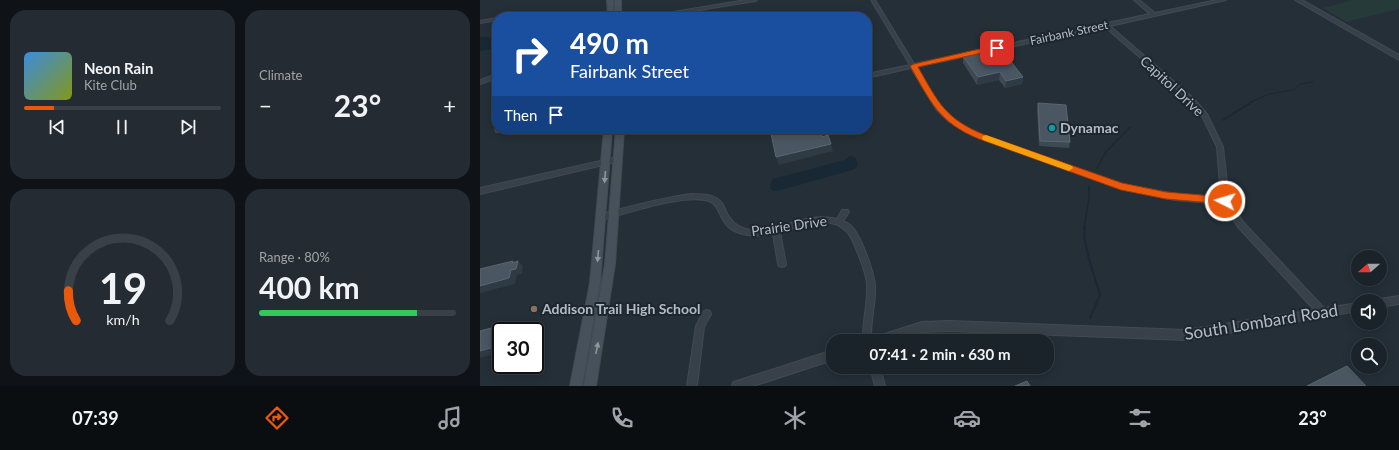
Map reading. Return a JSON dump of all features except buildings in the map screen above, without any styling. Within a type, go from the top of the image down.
[{"type":"main road","points":[[610,0],[611,12]]},
{"type":"main road","points":[[618,0],[618,12]]},
{"type":"main road","points":[[570,386],[577,380],[595,283],[607,162],[608,134]]},
{"type":"main road","points":[[590,386],[607,281],[614,214],[620,134]]},
{"type":"main road","points":[[595,283],[607,281]]},
{"type":"street","points":[[716,0],[717,6]]},
{"type":"street","points":[[680,12],[755,0]]},
{"type":"street","points":[[873,0],[914,66],[939,110],[950,120],[967,131],[1121,186],[1163,195],[1225,201]]},
{"type":"street","points":[[1136,0],[1154,14]]},
{"type":"street","name":"Fairbank Street","points":[[872,75],[1224,0]]},
{"type":"street","points":[[1298,0],[1399,58]]},
{"type":"street","points":[[1303,0],[1369,38],[1370,40]]},
{"type":"street","points":[[480,22],[492,20]]},
{"type":"street","name":"Capitol Drive","points":[[1106,25],[1191,99],[1205,115],[1220,147],[1225,201],[1241,225],[1323,313]]},
{"type":"street","points":[[480,78],[492,74]]},
{"type":"street","points":[[480,82],[492,78]]},
{"type":"street","points":[[480,191],[618,159]]},
{"type":"street","name":"Prairie Drive","points":[[602,217],[682,197],[709,197],[716,201],[723,210],[728,222],[740,230],[754,233],[814,220],[832,219],[839,222],[845,212]]},
{"type":"street","points":[[839,222],[854,235],[870,276],[871,292],[866,323],[867,334]]},
{"type":"street","points":[[776,229],[782,264]]},
{"type":"street","points":[[1387,302],[1399,300]]},
{"type":"street","name":"South Lombard Road","points":[[900,334],[922,327],[949,326],[1186,335],[1351,308]]},
{"type":"street","points":[[692,386],[700,326],[707,314]]},
{"type":"street","points":[[737,386],[826,357]]},
{"type":"street","points":[[877,374],[880,386]]},
{"type":"green space","points":[[1353,0],[1399,0],[1399,9],[1346,22],[1323,8]]},
{"type":"water","points":[[480,37],[492,38],[492,49],[480,51]]},
{"type":"water","points":[[850,156],[855,157],[858,164],[856,168],[852,170],[781,190],[773,191],[770,188],[773,179],[845,160]]},
{"type":"waterway","points":[[1254,100],[1269,94],[1293,90],[1300,84],[1313,82]]},
{"type":"waterway","points":[[1223,120],[1254,100]]},
{"type":"waterway","points":[[1097,168],[1106,152],[1130,127]]},
{"type":"waterway","points":[[1084,228],[1089,198],[1089,186]]},
{"type":"waterway","points":[[1085,227],[1084,237],[1100,295],[1090,318]]},
{"type":"slow traffic","points":[[986,138],[1069,168]]},
{"type":"place","name":"Dynamac","points":[[1052,128]]},
{"type":"place","name":"Addison Trail High School","points":[[534,309]]},
{"type":"route","points":[[997,48],[914,66],[938,108],[955,124],[982,137],[1121,186],[1166,196],[1225,201]]}]
